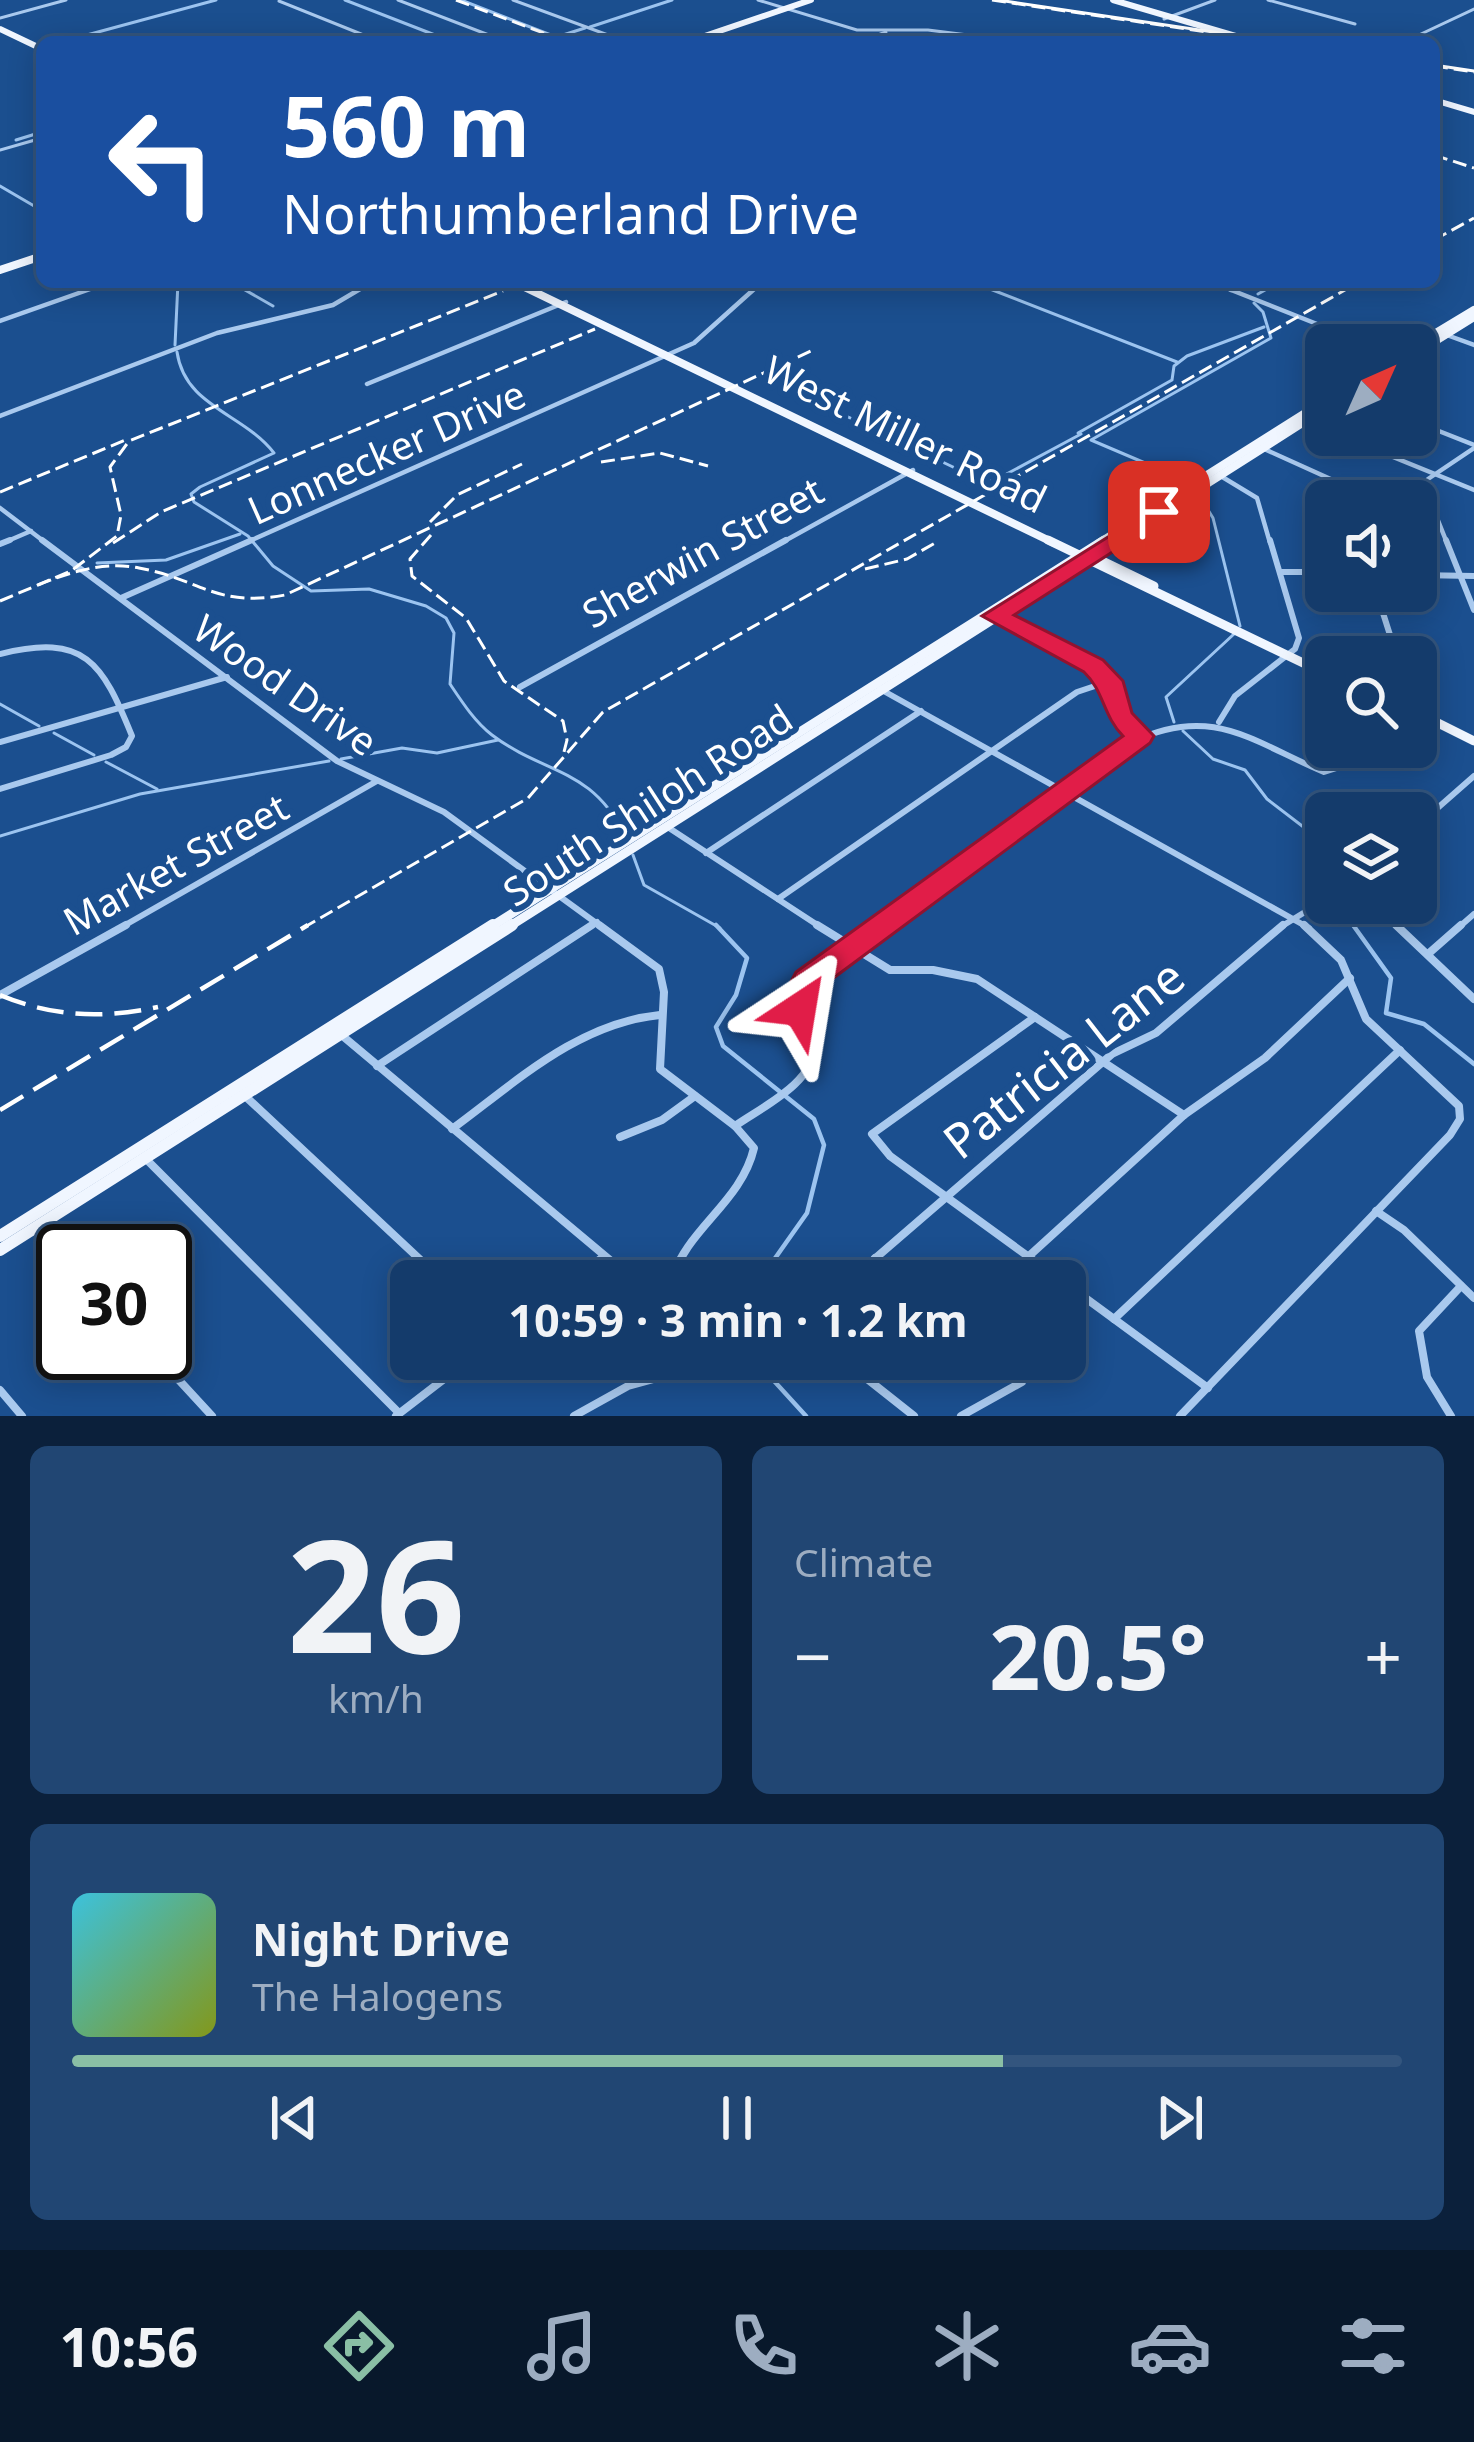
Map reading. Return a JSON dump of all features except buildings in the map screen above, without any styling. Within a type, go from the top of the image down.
[{"type":"main road","points":[[696,36],[811,0]]},
{"type":"main road","points":[[1100,0],[1222,36]]},
{"type":"main road","points":[[1167,18],[1234,36]]},
{"type":"main road","points":[[701,36],[719,29]]},
{"type":"main road","points":[[0,32],[36,49]]},
{"type":"main road","points":[[1440,100],[1474,110]]},
{"type":"main road","points":[[0,273],[36,260]]},
{"type":"main road","name":"West Miller Road","points":[[528,288],[1305,662]]},
{"type":"main road","name":"West Miller Road","points":[[536,288],[563,303]]},
{"type":"main road","points":[[1437,336],[1474,314]]},
{"type":"main road","name":"South Shiloh Road","points":[[0,1250],[37,1220],[1305,416]]},
{"type":"main road","name":"West Miller Road","points":[[909,471],[1084,555]]},
{"type":"main road","points":[[1437,724],[1470,738]]},
{"type":"main road","name":"South Shiloh Road","points":[[0,1236],[37,1220]]},
{"type":"street","points":[[0,18],[66,0]]},
{"type":"street","points":[[280,0],[367,36]]},
{"type":"street","points":[[398,0],[491,36]]},
{"type":"street","points":[[513,0],[611,36]]},
{"type":"street","points":[[758,0],[782,8]]},
{"type":"street","points":[[1167,18],[1215,0]]},
{"type":"street","points":[[1268,0],[1354,25]]},
{"type":"street","points":[[797,6],[846,36]]},
{"type":"street","points":[[1417,36],[1474,9]]},
{"type":"street","points":[[830,24],[868,31],[895,29]]},
{"type":"street","points":[[878,36],[895,29]]},
{"type":"street","points":[[848,36],[857,30],[895,29],[964,36]]},
{"type":"street","points":[[868,31],[875,36]]},
{"type":"street","points":[[0,150],[36,140]]},
{"type":"street","points":[[0,321],[93,288]]},
{"type":"street","points":[[0,416],[217,333],[333,305],[362,288]]},
{"type":"street","name":"Lonnecker Drive","points":[[121,598],[670,355],[711,332],[734,302],[754,288]]},
{"type":"street","points":[[1226,288],[1317,324]]},
{"type":"street","points":[[1231,290],[1235,288]]},
{"type":"street","points":[[367,384],[563,303]]},
{"type":"street","points":[[1442,333],[1474,345]]},
{"type":"street","points":[[1300,419],[1305,421]]},
{"type":"street","points":[[1437,431],[1474,446]]},
{"type":"street","points":[[1258,446],[1333,480]]},
{"type":"street","points":[[1474,446],[1428,479],[1426,496],[1474,610]]},
{"type":"street","points":[[1391,456],[1474,490]]},
{"type":"street","name":"Sherwin Street","points":[[520,686],[909,471]]},
{"type":"street","points":[[1214,473],[1257,498],[1299,638],[1288,653],[1235,696],[1218,723]]},
{"type":"street","name":"Wood Drive","points":[[0,508],[337,761],[444,812],[659,969],[664,978],[660,1015]]},
{"type":"street","points":[[0,544],[31,531]]},
{"type":"street","points":[[1281,572],[1305,572]]},
{"type":"street","points":[[1437,575],[1474,576]]},
{"type":"street","points":[[992,614],[1094,666],[1109,681],[1119,716],[1141,736]]},
{"type":"street","points":[[0,654],[51,643],[82,650],[98,668],[131,736],[122,750],[0,789]]},
{"type":"street","points":[[0,742],[227,677]]},
{"type":"street","points":[[778,900],[1077,692],[1109,681]]},
{"type":"street","points":[[876,687],[1292,918],[1331,946],[1366,1019],[1451,1096],[1461,1113],[1450,1135],[1180,1416]]},
{"type":"street","points":[[706,853],[921,711]]},
{"type":"street","points":[[735,1126],[809,1066],[816,1051],[800,1009],[802,987],[1141,736],[1179,725],[1218,723],[1244,730],[1305,763]]},
{"type":"street","points":[[1437,808],[1474,776]]},
{"type":"street","name":"Market Street","points":[[0,995],[377,781]]},
{"type":"street","points":[[663,824],[890,970],[934,970],[977,980],[1184,1115]]},
{"type":"street","name":"Patricia Lane","points":[[874,1258],[1103,1061],[1156,1033],[1305,910]]},
{"type":"street","points":[[1428,954],[1474,914]]},
{"type":"street","points":[[377,1066],[597,922]]},
{"type":"street","points":[[1395,924],[1474,999]]},
{"type":"street","points":[[1029,1256],[1184,1115],[1247,1072],[1350,978]]},
{"type":"street","points":[[452,1130],[600,1027],[634,1014],[660,1015],[655,1053],[660,1069],[735,1126],[754,1148],[746,1184],[675,1260]]},
{"type":"street","points":[[1034,1260],[879,1146],[872,1134],[1035,1017]]},
{"type":"street","points":[[336,1031],[607,1260]]},
{"type":"street","points":[[1114,1319],[1400,1050]]},
{"type":"street","points":[[240,1091],[421,1260]]},
{"type":"street","points":[[620,1137],[662,1120],[695,1096]]},
{"type":"street","points":[[142,1153],[398,1415],[443,1380]]},
{"type":"street","points":[[1376,1211],[1403,1230],[1474,1298]]},
{"type":"street","points":[[37,1220],[40,1224]]},
{"type":"street","points":[[599,1260],[603,1257]]},
{"type":"street","points":[[1451,1416],[1427,1377],[1419,1331],[1461,1286]]},
{"type":"street","points":[[1086,1298],[1208,1388]]},
{"type":"street","points":[[179,1380],[212,1416]]},
{"type":"street","points":[[574,1416],[610,1391],[640,1380]]},
{"type":"street","points":[[869,1380],[914,1416]]},
{"type":"street","points":[[961,1416],[1015,1390],[1019,1380]]},
{"type":"street","points":[[0,1390],[22,1416]]},
{"type":"waterway","points":[[83,36],[216,0]]},
{"type":"waterway","points":[[345,0],[438,36]]},
{"type":"waterway","points":[[461,0],[553,36]]},
{"type":"waterway","points":[[590,27],[672,0]]},
{"type":"waterway","points":[[560,36],[585,28]]},
{"type":"waterway","points":[[16,140],[36,134]]},
{"type":"waterway","points":[[0,186],[36,207]]},
{"type":"waterway","points":[[175,345],[178,288]]},
{"type":"waterway","points":[[242,288],[273,306]]},
{"type":"waterway","points":[[987,288],[1177,362]]},
{"type":"waterway","points":[[1258,294],[1268,288]]},
{"type":"waterway","points":[[1185,480],[1091,440],[1271,338],[1263,312],[1254,303]]},
{"type":"waterway","points":[[1078,433],[1172,380],[1174,366],[1187,356],[1264,327]]},
{"type":"waterway","points":[[177,352],[182,370],[203,398],[274,453],[200,487],[191,494],[194,502],[248,536],[273,566],[311,591],[369,589],[426,606],[446,618],[454,633],[450,684],[474,718],[512,748],[582,784],[612,813],[625,836]]},
{"type":"waterway","points":[[767,378],[823,405]]},
{"type":"waterway","points":[[844,415],[976,478]]},
{"type":"waterway","points":[[983,481],[1001,477],[1081,434]]},
{"type":"waterway","points":[[1197,492],[1213,518],[1240,626]]},
{"type":"waterway","points":[[97,563],[166,560],[240,534]]},
{"type":"waterway","points":[[1174,722],[1166,697],[1234,634]]},
{"type":"waterway","points":[[0,704],[39,726]]},
{"type":"waterway","points":[[1183,731],[1213,759],[1245,770],[1267,799],[1305,828]]},
{"type":"waterway","points":[[54,733],[94,755]]},
{"type":"waterway","points":[[341,759],[402,748],[437,753],[498,740]]},
{"type":"waterway","points":[[0,836],[140,794],[329,761]]},
{"type":"waterway","points":[[106,762],[157,789]]},
{"type":"waterway","points":[[633,855],[644,885],[717,927]]},
{"type":"waterway","points":[[1352,924],[1355,928]]},
{"type":"waterway","points":[[1353,925],[1391,978],[1386,1013],[1424,1024],[1474,1064]]},
{"type":"waterway","points":[[717,927],[747,958],[736,995],[716,1027],[723,1046],[814,1119],[824,1145],[807,1213],[774,1260]]},
{"type":"waterway","points":[[773,1380],[806,1416]]},
{"type":"tram line","points":[[998,0],[1241,36]]},
{"type":"tram line","points":[[1440,66],[1474,71]]},
{"type":"railway","points":[[456,0],[551,36]]},
{"type":"railway","points":[[992,0],[1234,36]]},
{"type":"railway","points":[[1440,67],[1474,72]]},
{"type":"railway","points":[[1440,157],[1474,168]]},
{"type":"railway","points":[[1440,237],[1474,218]]},
{"type":"railway","points":[[303,928],[528,798],[603,712],[1348,288]]},
{"type":"railway","points":[[0,601],[71,571],[117,536],[121,515],[110,467],[129,441],[503,291]]},
{"type":"railway","points":[[113,543],[161,512],[595,329]]},
{"type":"railway","points":[[38,585],[87,569],[126,566],[225,595],[285,595],[811,351]]},
{"type":"railway","points":[[0,492],[128,439]]},
{"type":"railway","points":[[601,462],[660,453],[708,466]]},
{"type":"railway","points":[[430,522],[457,495],[522,464]]},
{"type":"railway","points":[[431,535],[410,559],[412,576],[466,618],[504,681],[563,721],[567,740],[563,756]]},
{"type":"railway","points":[[865,569],[907,559],[935,543]]},
{"type":"railway","points":[[303,928],[308,925]]},
{"type":"railway","points":[[0,1110],[303,928]]},
{"type":"railway","points":[[0,995],[78,1014],[158,1007]]},
{"type":"route","points":[[800,1009],[799,997],[808,980],[1141,736],[1127,728],[1109,681],[1094,666],[995,616],[1159,512]]}]
